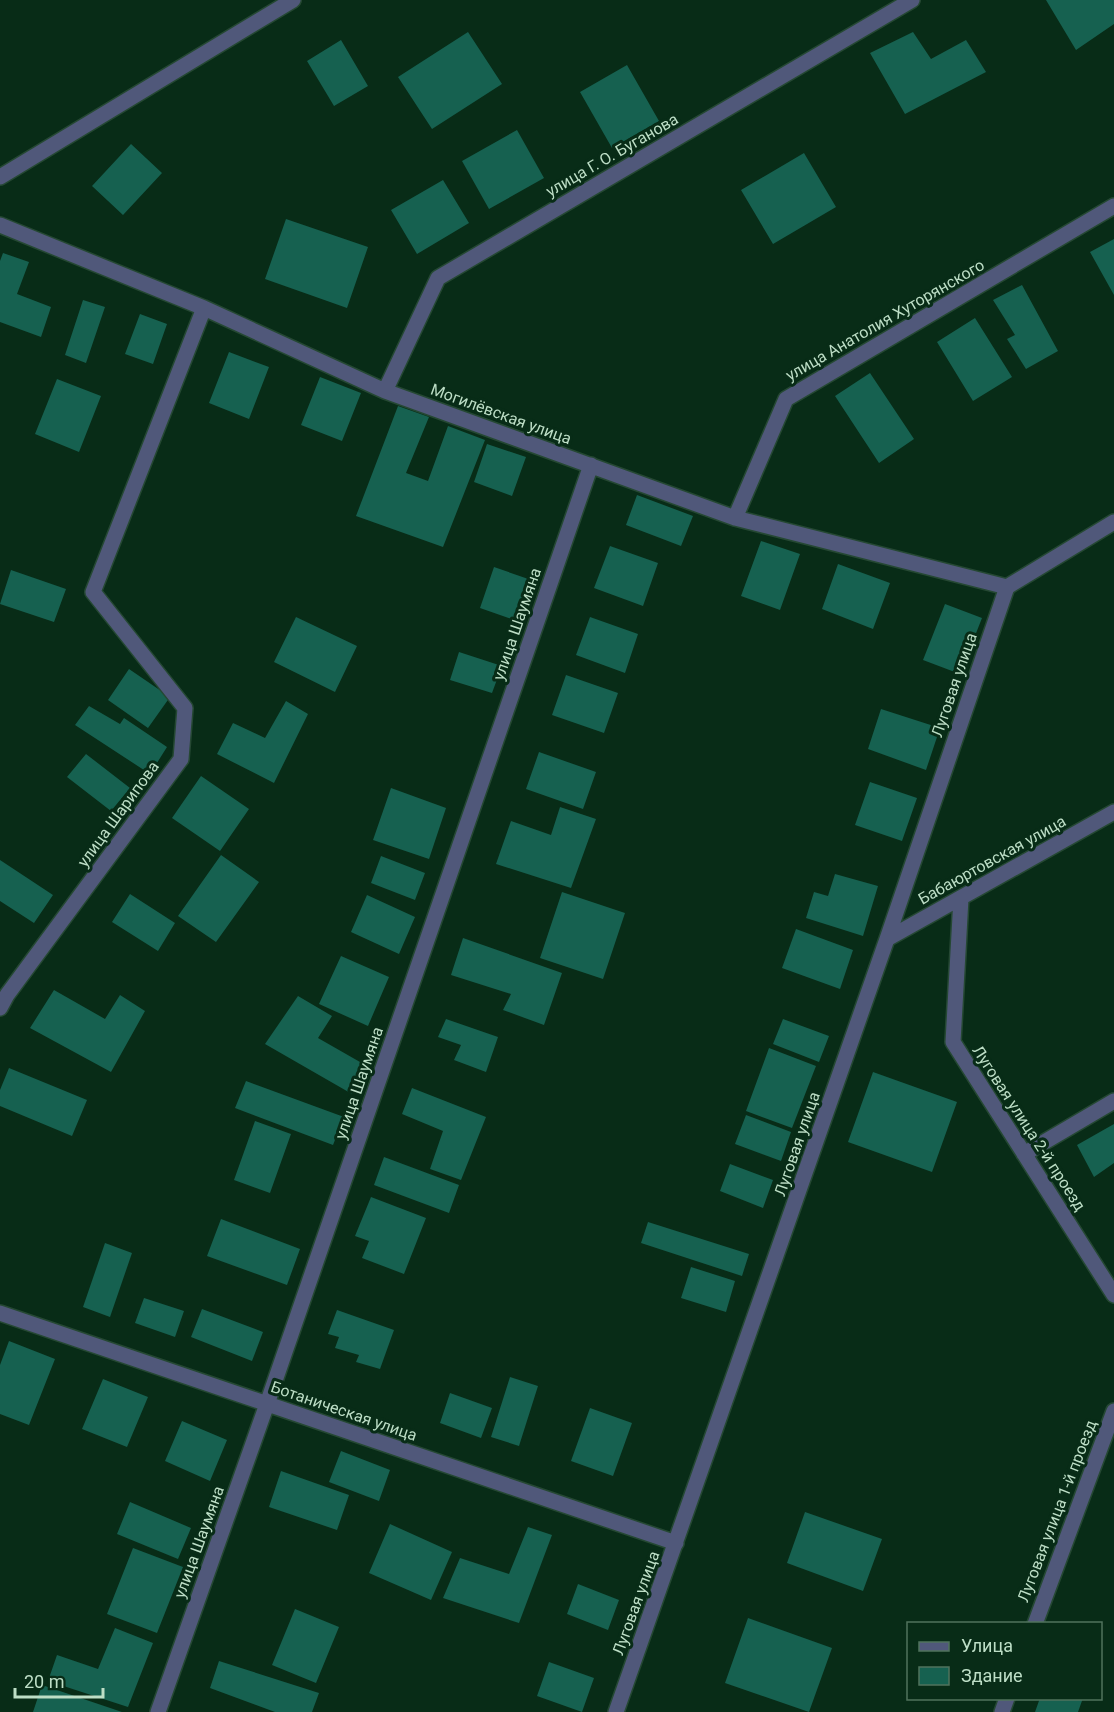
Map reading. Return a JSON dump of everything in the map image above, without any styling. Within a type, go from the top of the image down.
[{"type":"street","points":[[0,177],[293,0]]},
{"type":"street","name":"улица Г. О. Буганова","points":[[385,391],[438,278],[912,0]]},
{"type":"street","name":"улица Анатолия Хуторянского","points":[[735,518],[786,399],[1114,207]]},
{"type":"street","name":"Могилёвская улица","points":[[0,225],[204,308],[385,391],[735,518],[1007,587]]},
{"type":"street","name":"улица Шарипова","points":[[0,1008],[7,995],[181,759],[185,708],[93,592],[204,308]]},
{"type":"street","name":"улица Шаумяна","points":[[158,1712],[267,1404],[591,465]]},
{"type":"street","points":[[1007,587],[1114,522]]},
{"type":"street","name":"Луговая улица","points":[[616,1712],[887,939],[1007,587]]},
{"type":"street","name":"Бабаюртовская улица","points":[[887,939],[1114,812]]},
{"type":"street","name":"Луговая улица 2-й проезд","points":[[961,898],[953,1042],[1114,1295]]},
{"type":"street","points":[[1024,1154],[1114,1101]]},
{"type":"street","name":"Ботаническая улица","points":[[0,1313],[676,1543]]},
{"type":"street","name":"Луговая улица 1-й проезд","points":[[1035,1622],[1114,1411]]},
{"type":"building","points":[[1046,0],[1114,0],[1114,24],[1076,50]]},
{"type":"building","points":[[468,32],[502,84],[432,129],[398,77]]},
{"type":"building","points":[[913,32],[931,59],[966,40],[986,72],[905,114],[870,53]]},
{"type":"building","points":[[341,40],[368,86],[334,106],[307,61]]},
{"type":"building","points":[[627,65],[659,121],[612,148],[580,92]]},
{"type":"building","points":[[517,130],[544,178],[489,209],[462,161]]},
{"type":"building","points":[[131,144],[162,173],[123,215],[92,186]]},
{"type":"building","points":[[804,153],[836,207],[773,244],[741,190]]},
{"type":"building","points":[[443,180],[469,223],[417,254],[391,210]]},
{"type":"building","points":[[286,219],[368,247],[347,308],[265,279]]},
{"type":"building","points":[[1114,239],[1114,295],[1090,252]]},
{"type":"building","points":[[3,253],[29,262],[17,294],[51,307],[41,337],[0,322],[0,261]]},
{"type":"building","points":[[1022,285],[1058,351],[1026,369],[1007,339],[1015,335],[993,300]]},
{"type":"building","points":[[83,300],[105,307],[86,363],[65,355]]},
{"type":"building","points":[[140,314],[167,324],[153,364],[125,354]]},
{"type":"building","points":[[975,318],[1012,377],[973,401],[937,342]]},
{"type":"building","points":[[229,352],[269,367],[249,419],[209,403]]},
{"type":"building","points":[[870,373],[914,439],[879,463],[835,396]]},
{"type":"building","points":[[320,377],[361,393],[342,441],[301,425]]},
{"type":"building","points":[[57,379],[101,396],[79,452],[35,434]]},
{"type":"building","points":[[398,406],[429,417],[406,473],[428,481],[448,426],[485,440],[443,547],[356,516]]},
{"type":"building","points":[[487,444],[526,457],[512,496],[474,482]]},
{"type":"building","points":[[637,495],[693,516],[681,546],[626,525]]},
{"type":"building","points":[[761,541],[800,554],[780,610],[741,596]]},
{"type":"building","points":[[610,546],[658,563],[643,606],[594,588]]},
{"type":"building","points":[[838,564],[890,583],[873,629],[822,609]]},
{"type":"building","points":[[494,567],[537,582],[523,623],[480,608]]},
{"type":"building","points":[[11,570],[66,589],[54,622],[0,604]]},
{"type":"building","points":[[945,604],[982,618],[960,674],[923,660]]},
{"type":"building","points":[[296,617],[357,646],[335,692],[274,662]]},
{"type":"building","points":[[590,617],[638,634],[625,673],[576,655]]},
{"type":"building","points":[[459,652],[502,666],[492,693],[450,680]]},
{"type":"building","points":[[129,669],[170,697],[148,728],[108,700]]},
{"type":"building","points":[[566,675],[618,693],[604,733],[552,715]]},
{"type":"building","points":[[286,701],[308,714],[274,783],[217,754],[233,723],[265,738]]},
{"type":"building","points":[[89,706],[120,724],[124,718],[167,747],[150,774],[75,725]]},
{"type":"building","points":[[881,709],[940,728],[926,770],[868,749]]},
{"type":"building","points":[[539,752],[596,772],[583,809],[526,789]]},
{"type":"building","points":[[86,754],[130,788],[111,811],[67,777]]},
{"type":"building","points":[[201,776],[249,809],[220,851],[172,818]]},
{"type":"building","points":[[870,782],[917,798],[902,841],[855,825]]},
{"type":"building","points":[[391,788],[446,808],[429,859],[373,840]]},
{"type":"building","points":[[560,807],[596,819],[571,888],[496,864],[511,821],[551,835]]},
{"type":"building","points":[[221,855],[259,882],[216,942],[178,916]]},
{"type":"building","points":[[381,856],[425,873],[415,900],[371,883]]},
{"type":"building","points":[[0,860],[53,895],[34,923],[0,901]]},
{"type":"building","points":[[835,874],[878,886],[863,936],[806,918],[814,892],[828,896]]},
{"type":"building","points":[[562,892],[625,913],[603,979],[540,958]]},
{"type":"building","points":[[130,894],[175,923],[158,951],[112,922]]},
{"type":"building","points":[[367,895],[415,917],[399,954],[351,932]]},
{"type":"building","points":[[796,929],[853,950],[840,989],[782,968]]},
{"type":"building","points":[[463,938],[562,973],[544,1025],[503,1010],[511,994],[451,975]]},
{"type":"building","points":[[341,956],[389,977],[368,1026],[319,1004]]},
{"type":"building","points":[[54,990],[105,1019],[120,995],[145,1011],[111,1072],[30,1028]]},
{"type":"building","points":[[298,996],[332,1016],[318,1038],[367,1066],[352,1094],[265,1044]]},
{"type":"building","points":[[446,1019],[498,1037],[486,1072],[454,1060],[461,1045],[438,1037]]},
{"type":"building","points":[[783,1019],[829,1036],[819,1062],[773,1044]]},
{"type":"building","points":[[769,1048],[816,1066],[792,1128],[746,1111]]},
{"type":"building","points":[[9,1068],[87,1100],[72,1136],[0,1106],[0,1090]]},
{"type":"building","points":[[873,1072],[957,1102],[932,1172],[848,1142]]},
{"type":"building","points":[[246,1081],[344,1117],[333,1145],[235,1108]]},
{"type":"building","points":[[412,1088],[486,1117],[461,1180],[430,1169],[443,1131],[402,1114]]},
{"type":"building","points":[[746,1115],[791,1132],[781,1161],[735,1144]]},
{"type":"building","points":[[255,1121],[291,1134],[270,1193],[234,1180]]},
{"type":"building","points":[[1114,1124],[1114,1163],[1094,1177],[1077,1145]]},
{"type":"building","points":[[384,1157],[459,1185],[449,1213],[374,1185]]},
{"type":"building","points":[[730,1164],[773,1180],[763,1208],[720,1191]]},
{"type":"building","points":[[371,1197],[426,1218],[404,1274],[362,1258],[369,1241],[355,1236]]},
{"type":"building","points":[[221,1219],[300,1249],[287,1285],[207,1256]]},
{"type":"building","points":[[648,1222],[749,1254],[742,1276],[641,1243]]},
{"type":"building","points":[[105,1243],[132,1253],[110,1317],[83,1307]]},
{"type":"building","points":[[691,1267],[735,1281],[726,1312],[681,1298]]},
{"type":"building","points":[[144,1298],[184,1311],[175,1337],[135,1323]]},
{"type":"building","points":[[202,1309],[263,1332],[252,1361],[191,1337]]},
{"type":"building","points":[[337,1310],[394,1330],[380,1369],[356,1362],[359,1355],[335,1348],[339,1337],[328,1334]]},
{"type":"building","points":[[9,1341],[55,1359],[29,1425],[0,1414],[0,1365]]},
{"type":"building","points":[[510,1377],[538,1386],[519,1446],[491,1437]]},
{"type":"building","points":[[103,1379],[148,1397],[127,1447],[82,1429]]},
{"type":"building","points":[[450,1393],[492,1408],[481,1438],[440,1423]]},
{"type":"building","points":[[590,1408],[632,1423],[613,1476],[571,1461]]},
{"type":"building","points":[[182,1421],[227,1440],[210,1481],[165,1461]]},
{"type":"building","points":[[341,1451],[390,1470],[379,1501],[329,1482]]},
{"type":"building","points":[[281,1471],[349,1495],[337,1530],[269,1507]]},
{"type":"building","points":[[130,1502],[191,1528],[178,1559],[117,1534]]},
{"type":"building","points":[[805,1512],[882,1539],[863,1591],[787,1563]]},
{"type":"building","points":[[390,1524],[452,1552],[431,1600],[369,1573]]},
{"type":"building","points":[[528,1527],[552,1535],[519,1623],[443,1598],[460,1558],[509,1574]]},
{"type":"building","points":[[133,1548],[183,1567],[157,1633],[107,1614]]},
{"type":"building","points":[[578,1584],[619,1600],[608,1630],[567,1614]]},
{"type":"building","points":[[295,1609],[339,1627],[316,1683],[272,1665]]},
{"type":"building","points":[[748,1618],[832,1648],[809,1712],[725,1683]]},
{"type":"building","points":[[115,1628],[153,1643],[128,1707],[48,1681],[57,1655],[98,1669]]},
{"type":"building","points":[[219,1661],[319,1693],[312,1712],[275,1712],[210,1688]]},
{"type":"building","points":[[549,1662],[594,1678],[582,1712],[537,1696]]},
{"type":"building","points":[[42,1685],[122,1712],[33,1712]]},
{"type":"building","points":[[1039,1700],[1082,1700],[1078,1712],[1035,1712]]}]
